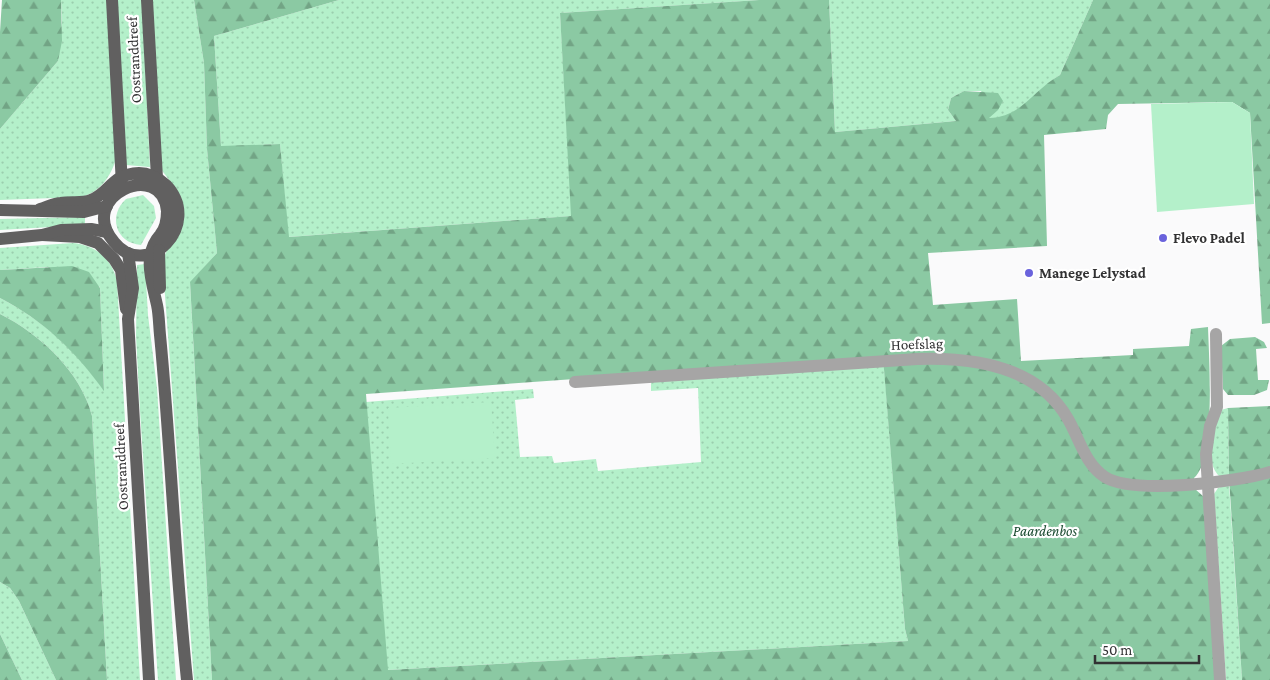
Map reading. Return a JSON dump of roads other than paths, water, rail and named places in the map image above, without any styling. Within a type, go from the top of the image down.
[{"type":"main road","name":"Oostranddreef","points":[[112,0],[122,183]]},
{"type":"main road","name":"Oostranddreef","points":[[147,0],[157,178]]},
{"type":"main road","points":[[40,209],[59,203],[91,200],[138,173],[157,178],[173,195],[179,212],[177,228],[155,252],[128,253],[116,246],[107,232],[105,220],[107,206],[122,183]]},
{"type":"main road","points":[[122,183],[132,186],[147,186],[154,189],[165,203],[166,226],[155,241],[160,289],[157,305],[165,388],[177,576],[188,680]]},
{"type":"main road","points":[[0,210],[40,209],[58,212],[84,212],[107,206]]},
{"type":"main road","points":[[0,239],[42,235],[61,230],[79,229],[107,232]]},
{"type":"main road","points":[[42,235],[90,239],[103,248],[121,270],[128,319]]},
{"type":"main road","name":"Oostranddreef","points":[[128,253],[133,288],[128,319],[149,680]]},
{"type":"street","points":[[1216,334],[1218,401],[1210,426],[1206,454],[1206,482],[1220,680]]},
{"type":"street","name":"Hoefslag","points":[[575,382],[917,359],[940,358],[977,361],[1008,370],[1028,379],[1045,391],[1068,419],[1088,460],[1104,477],[1114,481],[1145,485],[1229,481],[1270,472]]},
{"type":"place","name":"Flevo Padel","points":[[1163,238]]},
{"type":"place","name":"Manege Lelystad","points":[[1029,273]]},
{"type":"park label","name":"Paardenbos","points":[[1045,531]]}]
